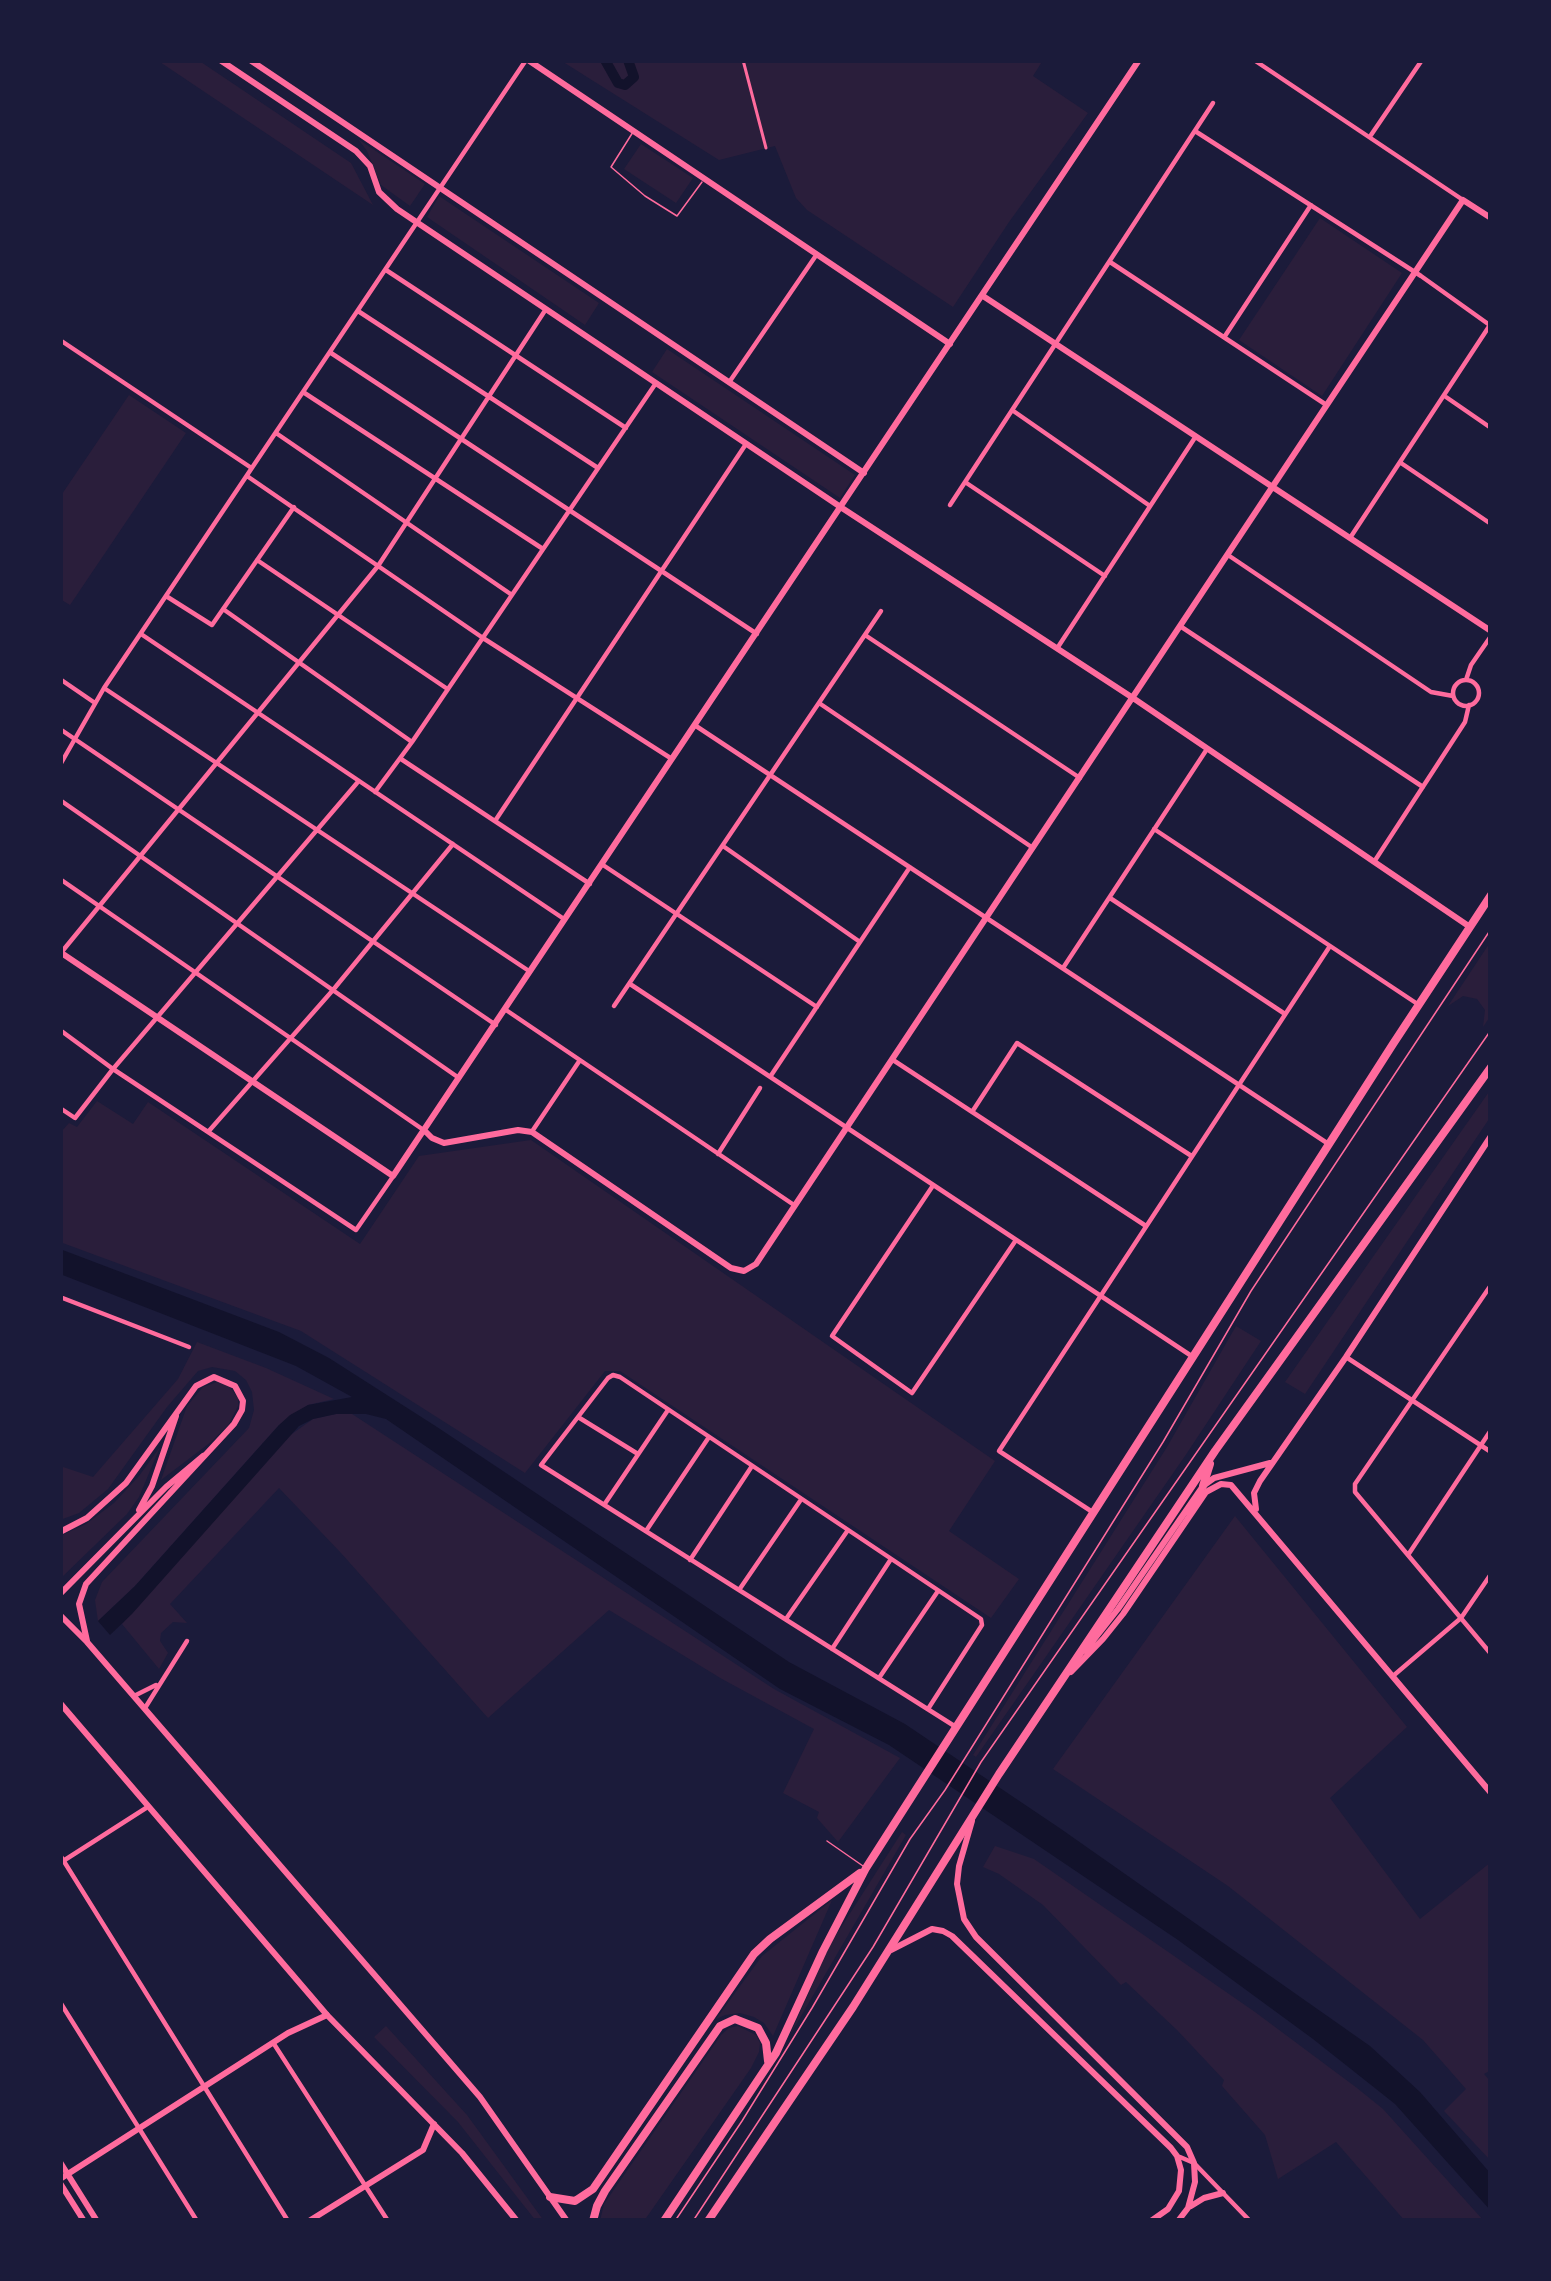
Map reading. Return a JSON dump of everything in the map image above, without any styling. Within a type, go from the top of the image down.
[{"type":"highway","points":[[664,2221],[738,2119],[866,1868],[924,1775],[1491,895]]},
{"type":"highway","points":[[708,2221],[1215,1451],[1491,1067]]},
{"type":"highway","points":[[1203,1486],[1215,1451]]},
{"type":"highway","points":[[550,2197],[575,2201],[587,2194],[754,1954],[866,1868]]},
{"type":"highway","points":[[593,2221],[605,2191],[720,2026],[735,2020],[758,2028],[769,2065]]},
{"type":"street","points":[[220,60],[356,151],[370,166],[386,201],[1469,927]]},
{"type":"street","points":[[250,60],[865,473]]},
{"type":"street","points":[[60,765],[104,688],[527,60],[950,344]]},
{"type":"street","points":[[743,60],[766,148]]},
{"type":"street","points":[[60,1030],[356,1230],[1139,60]]},
{"type":"street","points":[[1254,60],[1491,218]]},
{"type":"street","points":[[1370,137],[1421,60]]},
{"type":"street","points":[[950,505],[1213,104]]},
{"type":"street","points":[[1195,131],[1490,325],[1350,538]]},
{"type":"street","points":[[60,879],[444,1143],[518,1130],[532,1132],[731,1268],[748,1270],[764,1255],[1463,200]]},
{"type":"street","points":[[1224,337],[1311,205]]},
{"type":"street","points":[[730,381],[817,254]]},
{"type":"street","points":[[1110,262],[1327,405]]},
{"type":"street","points":[[386,270],[626,428]]},
{"type":"street","points":[[982,295],[1491,633],[1466,680]]},
{"type":"street","points":[[394,1176],[60,953],[378,566],[546,309]]},
{"type":"street","points":[[358,311],[598,468]]},
{"type":"street","points":[[60,340],[252,468]]},
{"type":"street","points":[[330,353],[758,634]]},
{"type":"street","points":[[376,792],[656,383]]},
{"type":"street","points":[[303,392],[543,549]]},
{"type":"street","points":[[1444,396],[1491,428]]},
{"type":"street","points":[[1012,410],[1150,506]]},
{"type":"street","points":[[276,433],[512,595]]},
{"type":"street","points":[[1057,649],[1196,436]]},
{"type":"street","points":[[495,821],[746,444]]},
{"type":"street","points":[[1400,463],[1491,524]]},
{"type":"street","points":[[247,476],[483,638],[673,760]]},
{"type":"street","points":[[965,482],[1105,576]]},
{"type":"street","points":[[166,596],[212,625],[294,507]]},
{"type":"street","points":[[1228,555],[1431,692],[1453,697],[1461,705],[1476,701],[1479,693],[1474,682],[1466,680],[1455,685],[1453,697]]},
{"type":"street","points":[[257,560],[448,690]]},
{"type":"street","points":[[223,609],[412,742]]},
{"type":"street","points":[[614,1006],[881,611]]},
{"type":"street","points":[[1180,626],[1423,787]]},
{"type":"street","points":[[141,634],[566,921]]},
{"type":"street","points":[[865,635],[1080,778]]},
{"type":"street","points":[[60,680],[96,703]]},
{"type":"street","points":[[104,688],[531,973]]},
{"type":"street","points":[[819,703],[1033,849]]},
{"type":"street","points":[[1374,862],[1465,722],[1469,705]]},
{"type":"street","points":[[696,725],[1328,1144]]},
{"type":"street","points":[[60,729],[496,1024]]},
{"type":"street","points":[[1063,968],[1207,749]]},
{"type":"street","points":[[400,758],[590,884]]},
{"type":"street","points":[[60,1108],[75,1118],[359,781]]},
{"type":"street","points":[[60,800],[460,1078]]},
{"type":"street","points":[[1154,829],[1419,1004]]},
{"type":"street","points":[[208,1132],[454,844]]},
{"type":"street","points":[[723,846],[860,942]]},
{"type":"street","points":[[603,866],[817,1007]]},
{"type":"street","points":[[770,1077],[910,867]]},
{"type":"street","points":[[1109,898],[1285,1015]]},
{"type":"street","points":[[1094,1514],[1000,1450],[1330,946]]},
{"type":"street","points":[[629,984],[1192,1357]]},
{"type":"street","points":[[506,1010],[796,1206]]},
{"type":"street","points":[[972,1112],[1017,1043],[1192,1156]]},
{"type":"street","points":[[532,1132],[580,1060]]},
{"type":"street","points":[[893,1060],[1146,1226]]},
{"type":"street","points":[[718,1154],[760,1088]]},
{"type":"street","points":[[1257,1513],[1254,1493],[1273,1462],[1491,1136]]},
{"type":"street","points":[[934,1185],[832,1336],[912,1393],[1016,1240]]},
{"type":"street","points":[[1491,1286],[1354,1484],[1354,1492],[1491,1654]]},
{"type":"street","points":[[60,1297],[189,1347]]},
{"type":"street","points":[[1346,1357],[1491,1452]]},
{"type":"street","points":[[928,1709],[983,1622],[614,1375],[541,1465],[956,1727]]},
{"type":"street","points":[[60,1532],[87,1518],[126,1484],[183,1402],[206,1379],[214,1377],[235,1386],[242,1409],[224,1438],[86,1584],[79,1604],[87,1642]]},
{"type":"street","points":[[131,1524],[152,1486],[183,1402]]},
{"type":"street","points":[[604,1505],[669,1410]]},
{"type":"street","points":[[578,1417],[638,1454]]},
{"type":"street","points":[[1408,1555],[1491,1430]]},
{"type":"street","points":[[646,1531],[709,1437]]},
{"type":"street","points":[[60,1594],[166,1487],[224,1438]]},
{"type":"street","points":[[1058,1685],[1118,1609],[1203,1486],[1214,1478],[1273,1462]]},
{"type":"street","points":[[690,1560],[752,1466]]},
{"type":"street","points":[[1058,1685],[1114,1626],[1206,1492],[1227,1484],[1237,1489],[1491,1792]]},
{"type":"street","points":[[739,1590],[802,1499]]},
{"type":"street","points":[[786,1620],[848,1530]]},
{"type":"street","points":[[832,1649],[891,1559]]},
{"type":"street","points":[[1393,1676],[1461,1618],[1491,1574]]},
{"type":"street","points":[[879,1678],[938,1591]]},
{"type":"street","points":[[60,1615],[480,2097],[567,2221]]},
{"type":"street","points":[[144,1709],[187,1641]]},
{"type":"street","points":[[134,1696],[160,1683]]},
{"type":"street","points":[[60,1702],[327,2015],[462,2153],[517,2221]]},
{"type":"street","points":[[149,1806],[61,1859],[288,2221]]},
{"type":"street","points":[[974,1813],[957,1884],[970,1930],[1182,2140],[1194,2163],[1250,2221]]},
{"type":"street","points":[[888,1952],[932,1929],[952,1936],[1174,2152],[1194,2163]]},
{"type":"street","points":[[60,2002],[197,2221]]},
{"type":"street","points":[[63,2179],[273,2043],[327,2015]]},
{"type":"street","points":[[273,2043],[388,2221]]},
{"type":"street","points":[[309,2221],[423,2150],[434,2124]]},
{"type":"street","points":[[1151,2221],[1168,2209],[1179,2191],[1174,2152]]},
{"type":"street","points":[[60,2162],[63,2179],[84,2221]]},
{"type":"street","points":[[1188,2208],[1194,2163]]},
{"type":"street","points":[[63,2179],[97,2221]]},
{"type":"street","points":[[1178,2221],[1204,2198],[1223,2193]]},
{"type":"lane","points":[[634,131],[611,167],[645,196],[677,216],[705,179]]},
{"type":"lane","points":[[675,2221],[812,2008],[910,1839],[1163,1442],[1251,1292],[1491,928]]},
{"type":"lane","points":[[693,2221],[873,1947],[981,1762],[1491,1030]]},
{"type":"lane","points":[[827,1841],[866,1868]]},
{"type":"shaded area","points":[[157,60],[198,60],[351,163],[373,205]]},
{"type":"shaded area","points":[[560,60],[1043,60],[1033,76],[1088,113],[953,307],[807,210],[796,198],[775,146],[719,160]]},
{"type":"shaded area","points":[[358,139],[425,184],[410,206],[381,185]]},
{"type":"shaded area","points":[[641,144],[693,178],[676,203],[624,169]]},
{"type":"shaded area","points":[[439,196],[599,303],[585,325],[427,217]]},
{"type":"shaded area","points":[[1320,218],[1402,273],[1322,396],[1239,340]]},
{"type":"shaded area","points":[[667,349],[855,475],[840,498],[652,372]]},
{"type":"shaded area","points":[[129,395],[186,433],[70,605],[60,599],[60,497]]},
{"type":"shaded area","points":[[1491,941],[1491,1015],[1483,1027],[1485,1010],[1477,999],[1463,996],[1448,1006]]},
{"type":"shaded area","points":[[1491,1089],[1491,1116],[1305,1394],[1285,1382]]},
{"type":"shaded area","points":[[97,1101],[133,1124],[148,1102],[360,1244],[419,1156],[531,1140],[995,1461],[949,1531],[1019,1579],[991,1618],[620,1371],[605,1371],[525,1473],[301,1331],[60,1242],[60,1133],[69,1123],[77,1127]]},
{"type":"shaded area","points":[[60,1249],[279,1332],[329,1358],[789,1662],[905,1724],[1370,2046],[1420,2092],[1491,2174],[1491,2211],[1395,2104],[1178,1940],[889,1745],[780,1689],[386,1419],[336,1414],[299,1426],[110,1635],[98,1621],[279,1425],[308,1405],[352,1397],[296,1366],[60,1274]]},
{"type":"shaded area","points":[[1236,1326],[1261,1341],[976,1757],[973,1755],[1167,1447]]},
{"type":"shaded area","points":[[197,1342],[334,1399],[308,1405],[279,1425],[98,1621],[95,1600],[102,1582],[249,1428],[252,1392],[235,1371],[212,1367],[198,1371],[108,1489],[79,1513],[60,1520],[60,1466],[93,1477],[178,1379]]},
{"type":"shaded area","points":[[217,1382],[229,1386],[238,1398],[229,1424],[161,1480],[187,1406],[203,1387]]},
{"type":"shaded area","points":[[352,1414],[774,1689],[900,1758],[838,1842],[817,1818],[819,1812],[783,1793],[814,1729],[609,1610],[488,1718],[279,1488],[170,1604],[187,1623],[173,1622],[161,1633],[168,1653],[159,1669],[122,1624],[289,1436],[313,1419]]},
{"type":"shaded area","points":[[160,1447],[127,1514],[60,1579],[60,1536],[114,1503]]},
{"type":"shaded area","points":[[1235,1516],[1407,1727],[1330,1798],[1420,1919],[1491,1862],[1491,2070],[1484,2074],[1491,2082],[1491,2161],[1444,2111],[1466,2089],[1423,2040],[1228,1886],[1053,1769]]},
{"type":"shaded area","points":[[902,1832],[906,1835],[789,2037],[831,1943]]},
{"type":"shaded area","points":[[995,1846],[1034,1859],[1357,2088],[1383,2109],[1484,2221],[1405,2221],[1336,2142],[1278,2179],[1265,2135],[1222,2086],[1224,2080],[1043,1905],[983,1867]]},
{"type":"shaded area","points":[[832,1900],[773,2036],[754,2017],[740,2013],[716,2019],[762,1956]]},
{"type":"shaded area","points":[[386,2026],[467,2115],[544,2221],[536,2221],[458,2122],[374,2037]]},
{"type":"shaded area","points":[[738,2026],[756,2035],[759,2052],[644,2221],[600,2221],[604,2204],[721,2035]]},
{"type":"waterway","points":[[605,60],[618,83],[625,85],[634,77],[628,60]]}]
